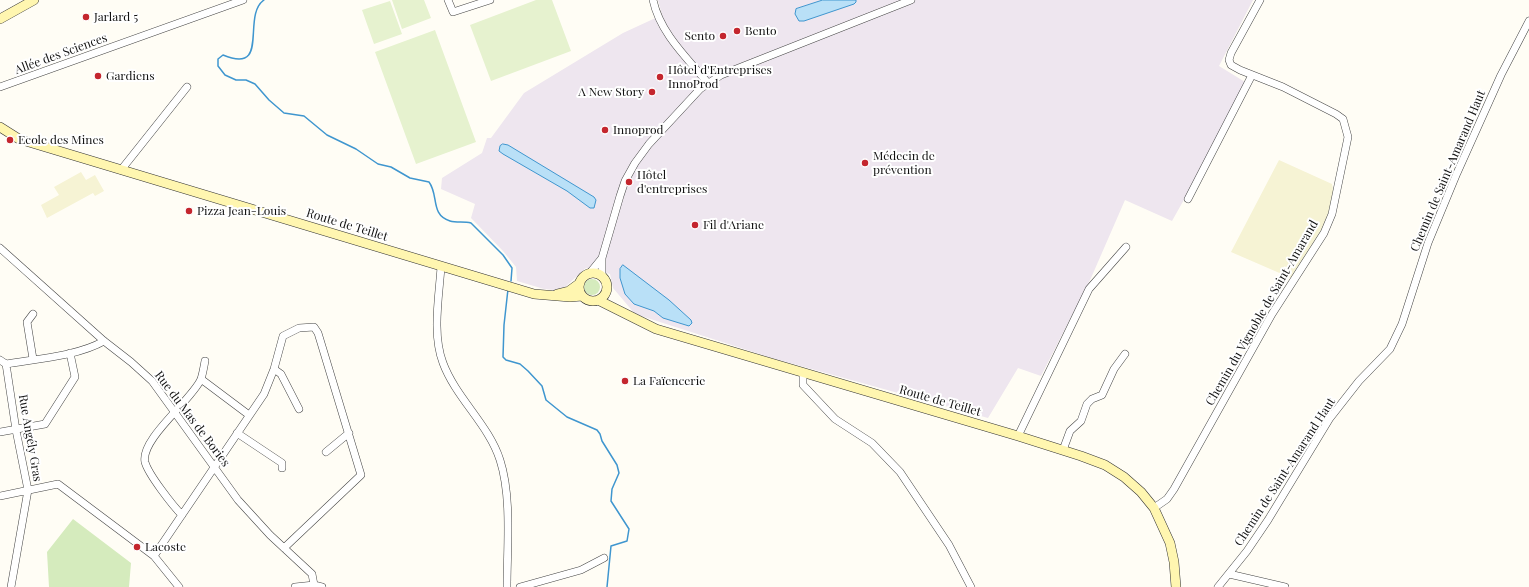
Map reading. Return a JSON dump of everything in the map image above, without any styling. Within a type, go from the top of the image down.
[{"type":"main road","points":[[1,15],[34,0]]},
{"type":"main road","name":"Route de Teillet","points":[[0,127],[19,140],[441,267],[534,294],[552,296],[582,296]]},
{"type":"main road","points":[[589,274],[598,274],[602,277],[606,283],[606,290],[598,300],[588,300],[582,296],[580,292],[580,283],[583,277],[589,274]]},
{"type":"main road","name":"Route de Teillet","points":[[552,296],[569,291],[580,283]]},
{"type":"main road","name":"Route de Teillet","points":[[606,290],[612,300],[627,315]]},
{"type":"main road","name":"Route de Teillet","points":[[598,300],[656,329],[1018,436],[1105,465],[1124,477],[1141,492],[1154,508],[1170,543],[1174,562],[1176,587]]},
{"type":"street","name":"Allée des Sciences","points":[[0,87],[243,0]]},
{"type":"street","points":[[448,0],[453,12],[490,0]]},
{"type":"street","points":[[653,0],[655,11],[666,30],[708,83]]},
{"type":"street","points":[[602,277],[602,258],[625,181],[635,163],[649,144],[708,83],[721,75],[747,64],[911,0]]},
{"type":"street","name":"Chemin du Vignoble de Saint-Amarand","points":[[1154,508],[1167,499],[1174,489],[1272,314],[1324,233],[1332,214],[1338,187],[1348,137],[1347,127],[1343,119],[1327,108],[1231,65],[1229,60],[1231,53],[1260,0]]},
{"type":"street","name":"Chemin de Saint-Amarand Haut","points":[[1218,587],[1248,551],[1276,509],[1330,418],[1359,381],[1390,349],[1402,324],[1428,243],[1454,180],[1501,75],[1529,21]]},
{"type":"street","points":[[1188,199],[1252,75]]},
{"type":"street","points":[[121,170],[187,87]]},
{"type":"street","points":[[1018,436],[1089,289],[1126,247]]},
{"type":"street","name":"Rue du Mas de Bories","points":[[0,248],[104,342],[131,362],[152,381],[238,500],[270,536],[312,574],[314,585]]},
{"type":"street","points":[[589,274],[602,258]]},
{"type":"street","points":[[441,267],[438,324],[440,356],[448,373],[495,447],[506,481],[507,587]]},
{"type":"street","points":[[33,314],[27,322],[33,359]]},
{"type":"street","points":[[154,556],[213,466],[264,394],[274,369],[283,336],[299,328],[314,327],[318,333],[361,475],[284,548]]},
{"type":"street","points":[[3,362],[33,359],[70,352],[93,347],[104,342]]},
{"type":"street","points":[[0,432],[45,424],[75,377],[70,352]]},
{"type":"street","points":[[1063,450],[1070,432],[1080,421],[1087,404],[1092,399],[1102,395],[1114,369],[1125,354]]},
{"type":"street","points":[[182,515],[171,502],[145,462],[149,447],[167,420],[201,380],[205,361]]},
{"type":"street","name":"Rue Angély Gras","points":[[3,362],[28,490],[10,587]]},
{"type":"street","points":[[274,369],[281,374],[299,409]]},
{"type":"street","points":[[803,373],[803,385],[835,419],[872,443],[900,472],[949,545],[971,587]]},
{"type":"street","points":[[201,380],[249,415]]},
{"type":"street","points":[[237,433],[282,463],[282,468]]},
{"type":"street","points":[[326,452],[349,433]]},
{"type":"street","points":[[0,496],[58,484],[154,556],[179,587]]},
{"type":"street","points":[[520,587],[582,570],[604,558]]},
{"type":"street","points":[[1229,574],[1285,587]]},
{"type":"street","points":[[295,587],[314,585],[322,587]]},
{"type":"shaded area","points":[[658,0],[1253,0],[1219,66],[1245,82],[1218,139],[1172,221],[1125,200],[1091,278],[1041,376],[1018,368],[988,418],[772,358],[635,314],[613,288],[610,274],[586,268],[564,288],[554,290],[544,289],[517,281],[516,267],[503,251],[471,218],[475,204],[441,189],[442,178],[482,153],[487,138],[491,138],[524,93],[623,33],[662,15]]},
{"type":"shaded area","points":[[1279,160],[1332,184],[1334,196],[1323,228],[1291,278],[1231,252]]},
{"type":"shaded area","points":[[81,172],[86,180],[95,175],[104,191],[95,196],[93,193],[47,218],[41,205],[59,195],[54,187]]},
{"type":"green space","points":[[392,0],[424,0],[431,18],[402,29]]},
{"type":"green space","points":[[536,0],[552,0],[571,51],[491,81],[470,25]]},
{"type":"green space","points":[[390,1],[402,34],[374,44],[362,10]]},
{"type":"green space","points":[[435,30],[476,142],[416,164],[375,52]]},
{"type":"green space","points":[[592,279],[598,281],[600,287],[598,293],[592,295],[586,293],[584,287],[586,281]]},
{"type":"green space","points":[[73,519],[131,563],[129,587],[49,587],[47,552]]},
{"type":"water","points":[[823,0],[856,0],[856,2],[804,21],[799,21],[795,14],[796,9]]},
{"type":"water","points":[[503,144],[508,145],[594,197],[596,200],[594,208],[590,208],[567,191],[503,154],[499,151],[500,146]]},
{"type":"water","points":[[623,265],[669,300],[691,320],[692,323],[689,326],[663,318],[654,311],[634,304],[625,294],[620,278],[620,269]]},
{"type":"waterway","points":[[264,0],[258,8],[255,18],[251,51],[246,57],[238,59],[223,55],[218,59],[218,66],[225,75],[236,80],[246,80],[255,84],[269,100],[284,113],[304,116],[327,135],[356,149],[378,164],[391,167],[410,178],[429,182],[432,187],[437,209],[440,214],[450,221],[471,223],[503,255],[512,268],[511,281]]},
{"type":"waterway","points":[[508,289],[504,325],[503,357],[506,360],[520,364],[528,371],[542,386],[546,400],[567,417],[597,430],[617,465],[619,473],[612,489],[611,501],[629,529],[627,541],[611,546],[607,587]]},
{"type":"place","name":"Jarlard 5","points":[[86,17]]},
{"type":"place","name":"Bento","points":[[737,31]]},
{"type":"place","name":"Sento","points":[[723,36]]},
{"type":"place","name":"Gardiens","points":[[98,76]]},
{"type":"place","name":"Hôtel d'Entreprises InnoProd","points":[[660,77]]},
{"type":"place","name":"A New Story","points":[[652,92]]},
{"type":"place","name":"Innoprod","points":[[605,130]]},
{"type":"place","name":"Ecole des Mines","points":[[10,140]]},
{"type":"place","name":"Médecin de prévention","points":[[865,163]]},
{"type":"place","name":"Hôtel d'entreprises","points":[[629,182]]},
{"type":"place","name":"Pizza Jean-Louis","points":[[189,211]]},
{"type":"place","name":"Fil d'Ariane","points":[[695,225]]},
{"type":"place","name":"La Faïencerie","points":[[625,381]]},
{"type":"place","name":"Lacoste","points":[[137,547]]}]
